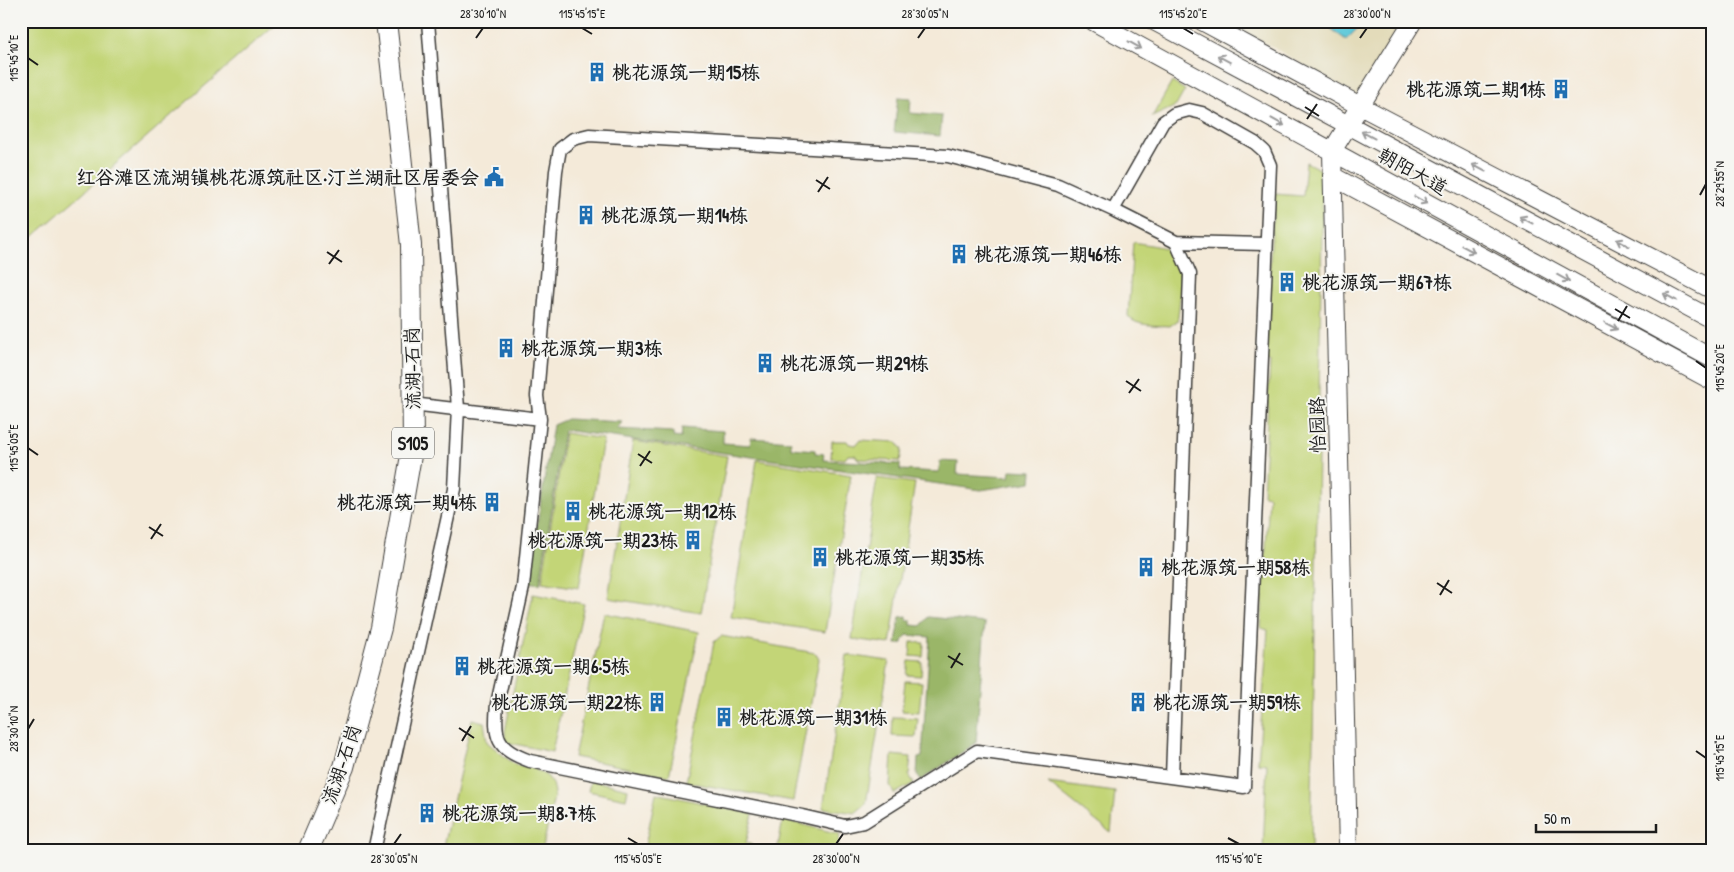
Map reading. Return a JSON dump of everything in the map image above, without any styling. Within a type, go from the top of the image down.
[{"type":"main road","name":"流湖-石岗","points":[[308,851],[344,767],[381,628],[413,444],[410,245],[386,21]]},
{"type":"street","points":[[374,851],[454,489],[458,408],[428,21]]},
{"type":"street","name":"朝阳大道","points":[[1092,21],[1713,359]]},
{"type":"street","name":"朝阳大道","points":[[1154,21],[1713,320]]},
{"type":"street","points":[[1202,21],[1360,106],[1713,290]]},
{"type":"street","points":[[1332,151],[1413,21]]},
{"type":"street","points":[[1113,210],[1163,122],[1174,114],[1189,110],[1202,113],[1255,143],[1264,151],[1270,165],[1244,787],[977,751],[864,822],[845,826],[530,761],[512,755],[498,741],[495,724],[497,704],[523,586],[540,419],[537,396],[556,171],[560,149],[574,139],[589,135],[948,156],[1058,185],[1176,242],[1266,244]]},
{"type":"street","name":"怡园路","points":[[1332,151],[1348,851]]},
{"type":"street","points":[[1332,176],[1713,381]]},
{"type":"street","points":[[1172,777],[1190,274],[1176,242]]},
{"type":"street","points":[[412,404],[540,419]]},
{"type":"shaded area","points":[[1227,21],[1402,21],[1358,96]]},
{"type":"green space","points":[[21,21],[279,21],[21,247]]},
{"type":"green space","points":[[1172,82],[1185,90],[1176,106],[1152,117]]},
{"type":"green space","points":[[898,97],[911,98],[910,113],[942,116],[940,136],[894,132]]},
{"type":"green space","points":[[1306,162],[1323,171],[1311,851],[1263,851],[1267,764],[1258,763],[1268,630],[1261,628],[1269,496],[1263,495],[1270,362],[1264,361],[1274,194],[1303,196]]},
{"type":"green space","points":[[1133,242],[1161,247],[1172,252],[1180,270],[1181,288],[1178,317],[1177,321],[1170,326],[1141,324],[1131,320],[1128,316]]},
{"type":"green space","points":[[567,419],[622,422],[617,429],[673,432],[673,437],[681,438],[682,428],[723,431],[723,443],[750,445],[751,438],[791,441],[791,448],[815,450],[815,453],[824,454],[823,460],[900,464],[900,470],[939,472],[940,461],[958,462],[957,474],[1009,477],[1010,470],[1032,471],[1031,482],[981,490],[564,430],[540,584],[528,582],[553,425]]},
{"type":"green space","name":"桃花源筑一期12栋","points":[[565,433],[603,439],[579,588],[542,582]]},
{"type":"green space","points":[[860,440],[897,442],[902,450],[900,461],[858,459],[855,455],[848,455],[845,459],[831,458],[832,441],[847,441],[849,444],[856,445]]},
{"type":"green space","points":[[633,441],[727,456],[701,613],[608,598]]},
{"type":"green space","points":[[757,460],[851,475],[825,632],[731,617]]},
{"type":"green space","points":[[877,478],[915,483],[890,644],[852,639]]},
{"type":"green space","points":[[533,594],[584,604],[552,752],[506,742],[505,731]]},
{"type":"green space","points":[[604,613],[699,632],[669,776],[574,757]]},
{"type":"green space","points":[[907,616],[907,620],[911,620],[911,625],[921,626],[928,617],[985,623],[976,743],[921,780],[917,775],[918,758],[922,757],[930,637],[907,635],[901,644],[896,644],[900,617]]},
{"type":"green space","points":[[721,636],[815,653],[819,659],[793,801],[686,782],[714,642]]},
{"type":"green space","points":[[911,642],[924,643],[923,657],[910,656]]},
{"type":"green space","points":[[847,655],[889,661],[866,804],[855,813],[823,808]]},
{"type":"green space","points":[[909,661],[922,662],[921,676],[907,675]]},
{"type":"green space","points":[[905,681],[922,682],[919,712],[902,711]]},
{"type":"green space","points":[[893,717],[918,718],[916,737],[892,736]]},
{"type":"green space","points":[[472,719],[484,722],[487,742],[515,765],[531,767],[547,776],[553,784],[555,792],[542,851],[442,851]]},
{"type":"green space","points":[[892,755],[911,757],[909,775],[914,783],[894,794],[890,785]]},
{"type":"green space","points":[[591,780],[628,789],[626,799],[588,791]]},
{"type":"green space","points":[[1048,783],[1115,792],[1111,833]]},
{"type":"green space","points":[[656,793],[753,814],[746,843],[752,845],[750,851],[644,851]]},
{"type":"green space","points":[[783,820],[840,834],[837,851],[777,851]]},
{"type":"water","points":[[1321,21],[1365,21],[1346,40]]},
{"type":"place","name":"桃花源筑一期15栋","points":[[597,72]]},
{"type":"place","name":"桃花源筑二期1栋","points":[[1561,89]]},
{"type":"place","name":"红谷滩区流湖镇桃花源筑社区·汀兰湖社区居委会","points":[[494,177]]},
{"type":"place","name":"桃花源筑一期14栋","points":[[586,215]]},
{"type":"place","name":"桃花源筑一期46栋","points":[[959,254]]},
{"type":"place","name":"桃花源筑一期67栋","points":[[1287,282]]},
{"type":"place","name":"桃花源筑一期3栋","points":[[506,348]]},
{"type":"place","name":"桃花源筑一期29栋","points":[[765,363]]},
{"type":"place","name":"桃花源筑一期4栋","points":[[492,502]]},
{"type":"place","name":"桃花源筑一期12栋","points":[[573,511]]},
{"type":"place","name":"桃花源筑一期23栋","points":[[693,540]]},
{"type":"place","name":"桃花源筑一期35栋","points":[[820,557]]},
{"type":"place","name":"桃花源筑一期58栋","points":[[1146,567]]},
{"type":"place","name":"桃花源筑一期6·5栋","points":[[462,666]]},
{"type":"place","name":"桃花源筑一期22栋","points":[[657,702]]},
{"type":"place","name":"桃花源筑一期59栋","points":[[1138,702]]},
{"type":"place","name":"桃花源筑一期31栋","points":[[724,717]]},
{"type":"place","name":"桃花源筑一期8·7栋","points":[[427,813]]}]
